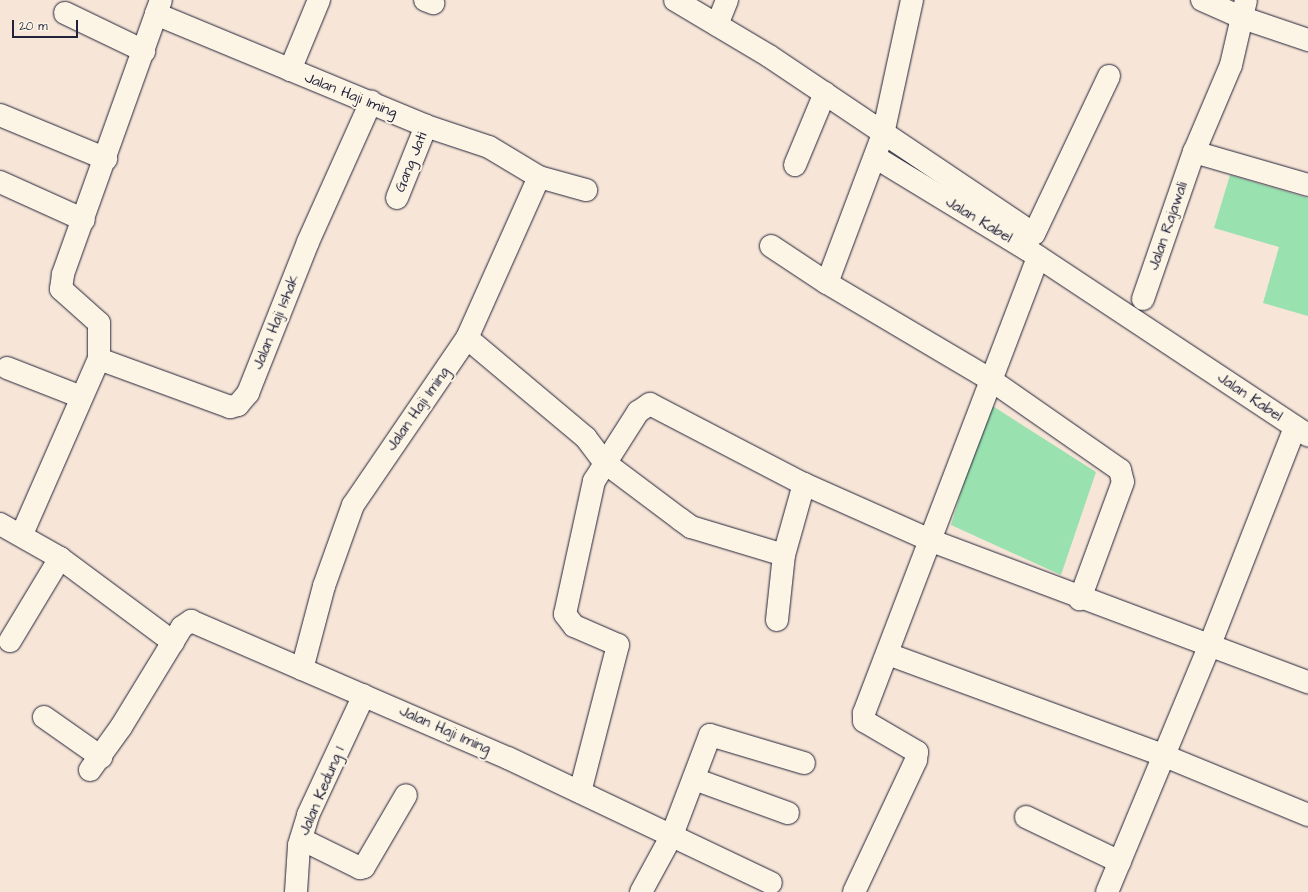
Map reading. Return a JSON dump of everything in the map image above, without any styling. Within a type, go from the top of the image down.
[{"type":"street","points":[[290,70],[319,0]]},
{"type":"street","points":[[675,0],[825,93],[883,134],[1034,234],[1109,76]]},
{"type":"street","points":[[717,25],[727,0]]},
{"type":"street","points":[[827,283],[876,157],[883,134],[912,0]]},
{"type":"street","points":[[1202,0],[1244,9],[1308,40]]},
{"type":"street","points":[[22,534],[81,396],[99,359],[99,324],[62,289],[63,274],[106,159],[159,7]]},
{"type":"street","name":"Jalan Haji Iming","points":[[159,7],[290,70],[371,102],[426,126],[504,154],[539,177],[467,338],[353,505],[324,586],[302,669],[364,695],[580,792],[771,883]]},
{"type":"street","name":"Jalan Rajawali","points":[[1143,300],[1194,152],[1231,65],[1244,9]]},
{"type":"street","points":[[65,13],[144,51]]},
{"type":"street","points":[[795,165],[825,93]]},
{"type":"street","name":"Jalan Haji Ishak","points":[[99,359],[230,407],[238,405],[248,393],[308,242],[371,102]]},
{"type":"street","points":[[0,115],[106,159]]},
{"type":"street","name":"Gang Jati","points":[[397,198],[426,126]]},
{"type":"street","points":[[1194,152],[1308,185]]},
{"type":"street","name":"Jalan Kabel","points":[[876,157],[1038,257],[1301,431]]},
{"type":"street","points":[[539,177],[586,190]]},
{"type":"street","points":[[0,182],[84,220]]},
{"type":"street","points":[[772,246],[827,283],[991,380],[1120,470],[1123,482],[1080,599]]},
{"type":"street","points":[[854,892],[916,760],[917,752],[864,721],[867,703],[888,654],[932,540],[1038,257]]},
{"type":"street","points":[[467,338],[586,438],[604,462],[691,527],[784,555]]},
{"type":"street","points":[[7,368],[81,396]]},
{"type":"street","points":[[580,792],[618,645],[574,626],[565,614],[594,481],[604,462],[644,407],[656,405],[804,484],[932,540],[1080,599],[1308,682]]},
{"type":"street","points":[[1107,892],[1301,431]]},
{"type":"street","points":[[777,620],[784,555],[804,484]]},
{"type":"street","points":[[0,524],[22,534],[60,558],[173,642]]},
{"type":"street","points":[[10,641],[60,558]]},
{"type":"street","points":[[44,717],[95,763],[173,642],[191,621],[302,669]]},
{"type":"street","points":[[888,654],[1165,756],[1308,815]]},
{"type":"street","name":"Jalan Kedung 1","points":[[296,892],[301,839],[308,815],[364,695]]},
{"type":"street","points":[[641,892],[672,836],[710,735],[804,763]]},
{"type":"street","points":[[694,779],[788,813]]},
{"type":"street","points":[[301,839],[360,868],[364,867],[406,795]]},
{"type":"street","points":[[1026,817],[1120,862]]},
{"type":"green space","points":[[1230,175],[1308,198],[1308,316],[1263,303],[1279,247],[1214,228]]},
{"type":"green space","points":[[988,403],[1096,472],[1061,575],[951,525]]}]
